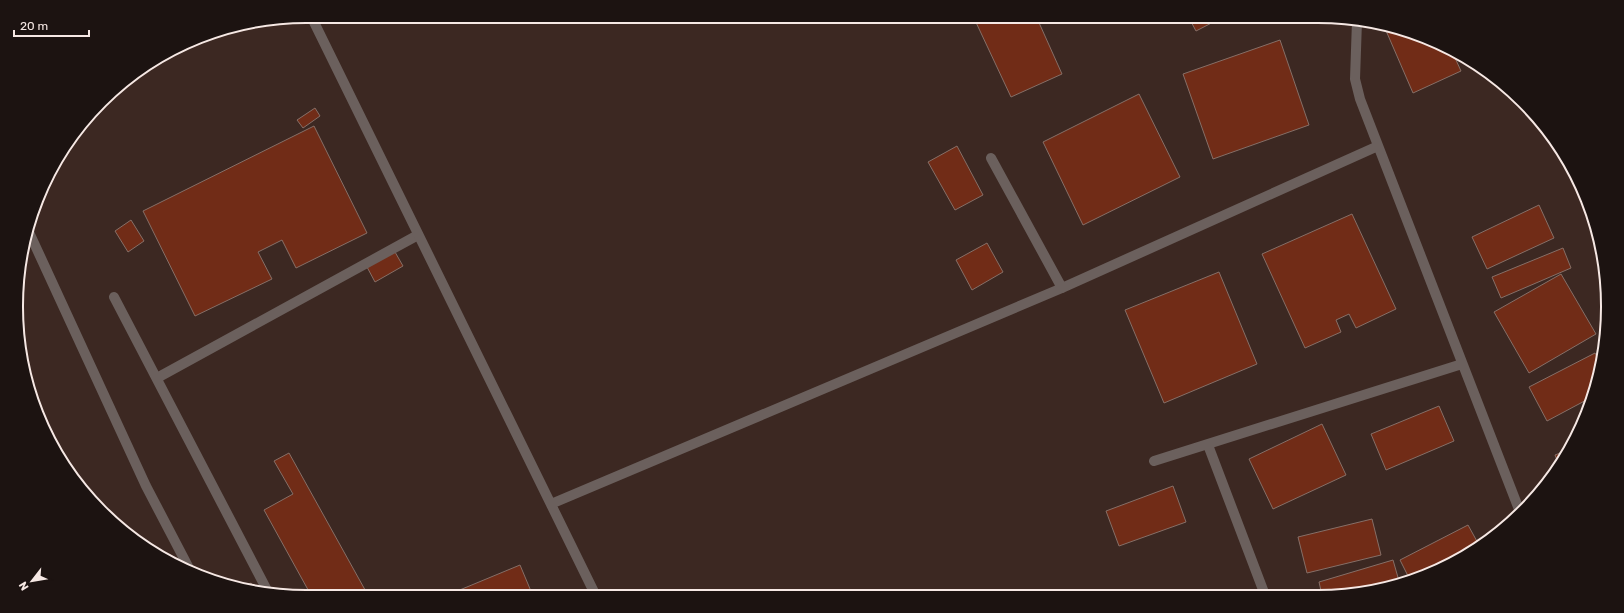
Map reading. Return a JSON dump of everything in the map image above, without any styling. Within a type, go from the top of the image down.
[{"type":"street","points":[[314,23],[593,590]]},
{"type":"street","points":[[1357,25],[1355,78],[1360,99],[1518,507]]},
{"type":"street","points":[[551,504],[1062,288],[1378,146]]},
{"type":"street","points":[[991,158],[1062,288]]},
{"type":"street","points":[[156,378],[418,235]]},
{"type":"street","points":[[32,238],[146,486],[186,563]]},
{"type":"street","points":[[114,297],[266,587]]},
{"type":"street","points":[[1154,461],[1462,364]]},
{"type":"street","points":[[1208,445],[1263,590]]},
{"type":"building","points":[[976,23],[1039,23],[1062,74],[1011,97]]},
{"type":"building","points":[[1192,23],[1211,23],[1196,31]]},
{"type":"building","points":[[1386,32],[1409,38],[1443,52],[1456,59],[1461,71],[1413,93]]},
{"type":"building","points":[[1280,40],[1309,125],[1213,159],[1183,74]]},
{"type":"building","points":[[1139,94],[1180,177],[1083,225],[1043,142]]},
{"type":"building","points":[[315,108],[320,116],[303,128],[297,120]]},
{"type":"building","points":[[314,126],[367,233],[296,268],[282,240],[258,252],[272,279],[195,316],[143,211]]},
{"type":"building","points":[[957,146],[983,195],[955,210],[928,162]]},
{"type":"building","points":[[1539,205],[1554,238],[1487,269],[1472,237]]},
{"type":"building","points":[[1352,214],[1396,309],[1356,328],[1349,314],[1336,320],[1341,332],[1305,348],[1262,254]]},
{"type":"building","points":[[131,220],[144,241],[128,252],[115,231]]},
{"type":"building","points":[[987,243],[1003,272],[972,290],[956,260]]},
{"type":"building","points":[[1563,248],[1571,268],[1501,298],[1492,277]]},
{"type":"building","points":[[395,252],[403,266],[375,282],[367,267]]},
{"type":"building","points":[[1219,272],[1257,364],[1164,403],[1125,310]]},
{"type":"building","points":[[1561,274],[1596,334],[1529,373],[1494,312]]},
{"type":"building","points":[[1595,353],[1597,357],[1585,401],[1547,421],[1529,387]]},
{"type":"building","points":[[1439,406],[1454,441],[1386,470],[1371,434]]},
{"type":"building","points":[[1322,424],[1346,475],[1273,509],[1249,459]]},
{"type":"building","points":[[289,453],[365,590],[308,590],[264,510],[293,494],[274,461]]},
{"type":"building","points":[[1173,486],[1186,522],[1119,546],[1106,511]]},
{"type":"building","points":[[1372,519],[1381,555],[1307,573],[1298,537]]},
{"type":"building","points":[[1468,525],[1477,541],[1443,561],[1408,575],[1400,560]]},
{"type":"building","points":[[1393,560],[1398,578],[1355,588],[1321,590],[1319,582]]},
{"type":"building","points":[[520,565],[530,590],[460,590]]}]
